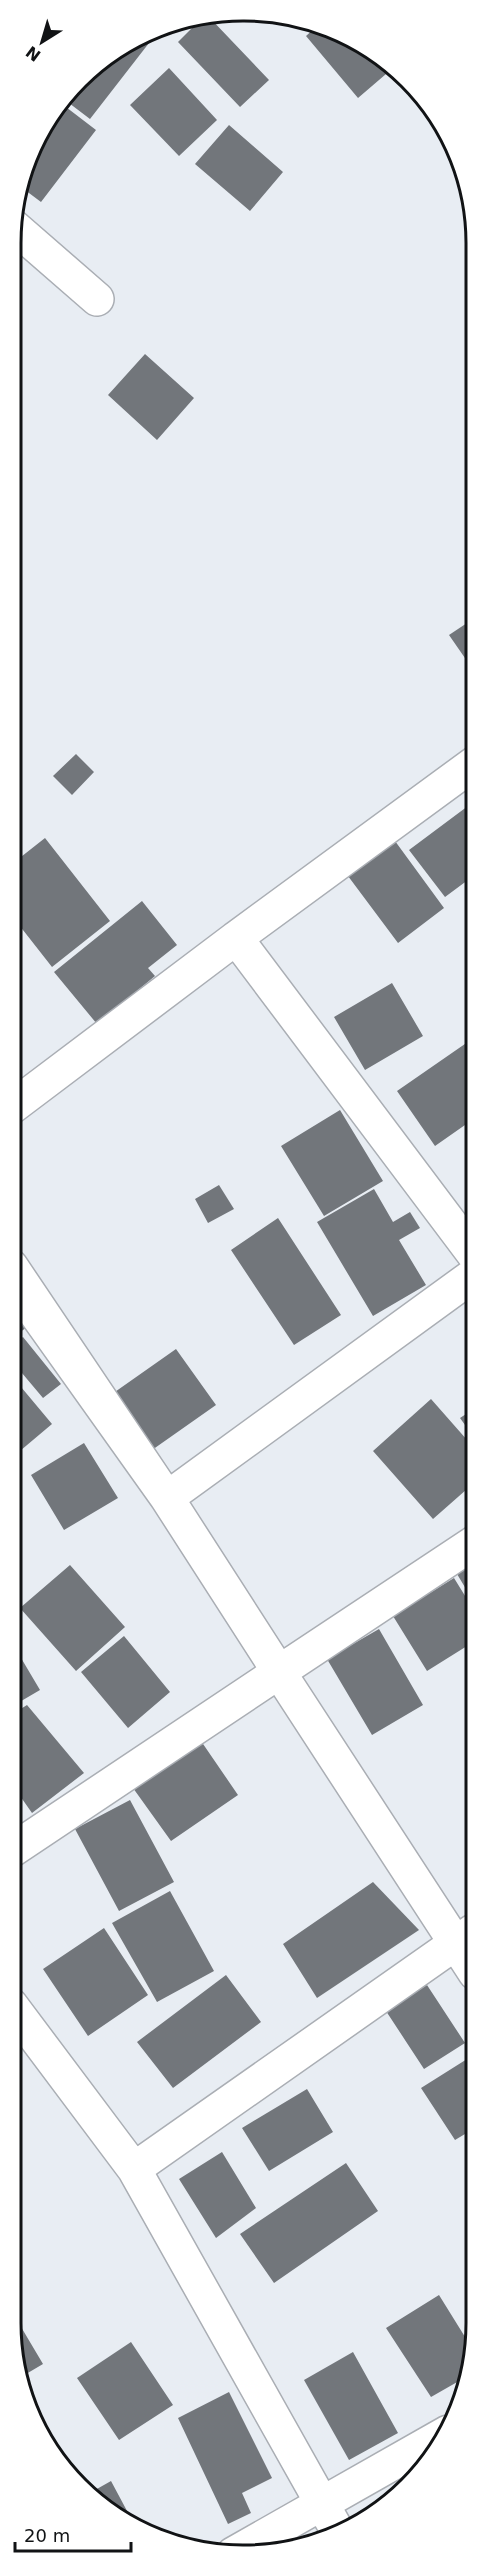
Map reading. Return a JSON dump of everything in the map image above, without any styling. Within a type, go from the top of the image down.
[{"type":"street","points":[[21,233],[97,299]]},
{"type":"street","points":[[21,1100],[236,938],[466,769]]},
{"type":"street","points":[[236,938],[466,1244]]},
{"type":"street","points":[[21,1280],[279,1672],[465,1936],[134,2169]]},
{"type":"street","points":[[166,1498],[466,1281]]},
{"type":"street","points":[[21,1293],[166,1498]]},
{"type":"street","points":[[21,1844],[466,1548]]},
{"type":"street","points":[[21,2018],[134,2169],[335,2525]]},
{"type":"street","points":[[249,2545],[431,2442]]},
{"type":"building","points":[[215,23],[269,80],[240,107],[178,42],[193,27]]},
{"type":"building","points":[[311,32],[342,44],[367,58],[387,73],[358,98],[306,36]]},
{"type":"building","points":[[148,42],[149,43],[90,119],[70,104],[86,86],[108,67]]},
{"type":"building","points":[[169,68],[217,120],[179,156],[130,105]]},
{"type":"building","points":[[67,108],[96,130],[41,202],[27,192],[44,145]]},
{"type":"building","points":[[229,125],[283,172],[250,211],[195,164]]},
{"type":"building","points":[[145,354],[194,398],[157,440],[108,395]]},
{"type":"building","points":[[466,624],[466,660],[449,635]]},
{"type":"building","points":[[76,754],[94,772],[72,795],[53,776]]},
{"type":"building","points":[[466,807],[466,881],[445,897],[409,850]]},
{"type":"building","points":[[45,838],[110,921],[52,967],[21,927],[21,857]]},
{"type":"building","points":[[395,841],[444,908],[398,943],[348,876]]},
{"type":"building","points":[[142,901],[177,945],[148,968],[155,976],[97,1024],[54,972]]},
{"type":"building","points":[[392,983],[423,1036],[365,1070],[334,1017]]},
{"type":"building","points":[[466,1043],[466,1124],[435,1146],[397,1091]]},
{"type":"building","points":[[340,1110],[383,1181],[324,1216],[281,1146]]},
{"type":"building","points":[[219,1185],[234,1209],[208,1223],[195,1199]]},
{"type":"building","points":[[374,1189],[393,1222],[410,1212],[420,1228],[399,1240],[426,1285],[373,1316],[317,1222]]},
{"type":"building","points":[[278,1218],[341,1315],[294,1345],[231,1250]]},
{"type":"building","points":[[21,1320],[27,1327],[21,1332]]},
{"type":"building","points":[[23,1337],[61,1384],[43,1398],[21,1372],[21,1338]]},
{"type":"building","points":[[176,1349],[216,1405],[152,1450],[112,1394]]},
{"type":"building","points":[[21,1387],[52,1424],[21,1450]]},
{"type":"building","points":[[431,1399],[466,1439],[466,1490],[433,1519],[373,1451]]},
{"type":"building","points":[[466,1414],[466,1426],[460,1418]]},
{"type":"building","points":[[84,1443],[118,1498],[64,1530],[31,1475]]},
{"type":"building","points":[[466,1562],[466,1589],[454,1569]]},
{"type":"building","points":[[70,1565],[125,1627],[76,1671],[21,1607]]},
{"type":"building","points":[[454,1578],[466,1597],[466,1647],[427,1671],[393,1616]]},
{"type":"building","points":[[379,1629],[423,1705],[372,1735],[327,1659]]},
{"type":"building","points":[[124,1636],[170,1692],[128,1728],[81,1672]]},
{"type":"building","points":[[21,1658],[40,1690],[21,1701]]},
{"type":"building","points":[[27,1705],[84,1773],[32,1813],[21,1797],[21,1709]]},
{"type":"building","points":[[201,1741],[238,1795],[171,1841],[133,1788]]},
{"type":"building","points":[[130,1800],[174,1882],[119,1911],[75,1829]]},
{"type":"building","points":[[373,1882],[419,1930],[317,1998],[283,1944]]},
{"type":"building","points":[[170,1891],[214,1971],[157,2002],[112,1923]]},
{"type":"building","points":[[104,1928],[148,1995],[88,2036],[43,1969]]},
{"type":"building","points":[[226,1975],[261,2022],[173,2088],[137,2042]]},
{"type":"building","points":[[427,1985],[465,2043],[424,2069],[386,2011]]},
{"type":"building","points":[[466,2060],[466,2133],[455,2140],[421,2088]]},
{"type":"building","points":[[307,2089],[333,2132],[269,2171],[242,2128]]},
{"type":"building","points":[[222,2152],[256,2208],[216,2238],[179,2179]]},
{"type":"building","points":[[346,2163],[378,2211],[274,2283],[240,2234]]},
{"type":"building","points":[[439,2295],[466,2338],[457,2382],[431,2397],[386,2328]]},
{"type":"building","points":[[21,2327],[43,2364],[27,2373]]},
{"type":"building","points":[[131,2342],[173,2405],[119,2440],[77,2378]]},
{"type":"building","points":[[353,2352],[398,2433],[349,2460],[304,2380]]},
{"type":"building","points":[[229,2392],[272,2478],[242,2493],[251,2513],[228,2524],[178,2418]]},
{"type":"building","points":[[111,2481],[128,2513],[120,2508],[96,2489]]}]
